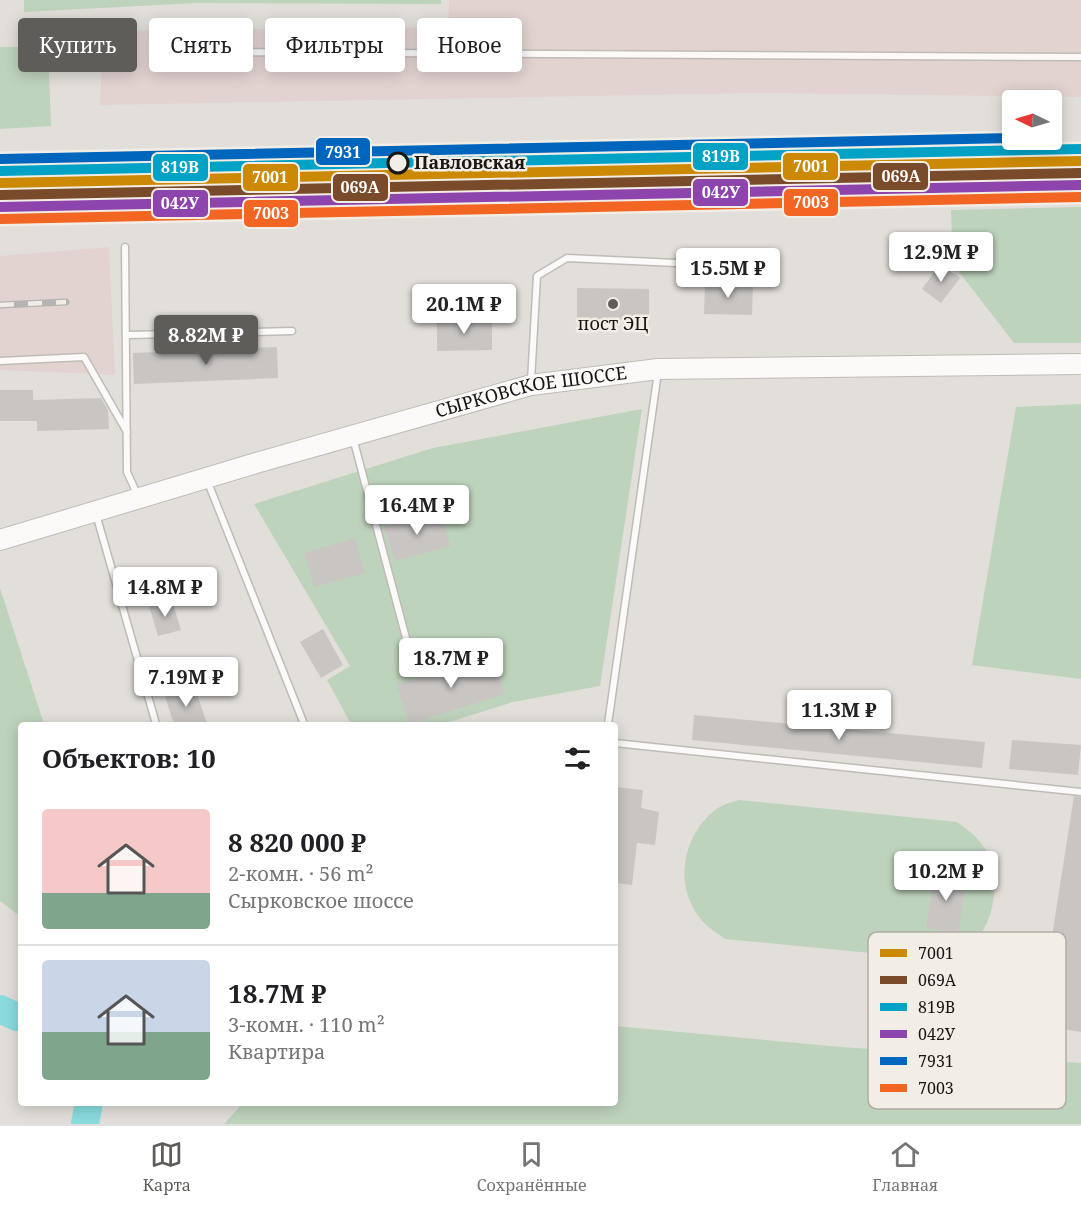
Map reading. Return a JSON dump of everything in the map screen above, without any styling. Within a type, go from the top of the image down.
[{"type":"main road","name":"СЫРКОВСКОЕ ШОССЕ","points":[[0,540],[352,436],[531,386],[658,369],[1081,364]]},
{"type":"lane","points":[[253,52],[1081,57]]},
{"type":"lane","points":[[125,247],[128,335],[127,472],[139,499]]},
{"type":"lane","points":[[531,386],[537,276],[567,258],[676,263]]},
{"type":"lane","points":[[128,335],[292,331]]},
{"type":"lane","points":[[0,361],[84,357],[127,433]]},
{"type":"lane","points":[[608,722],[658,369]]},
{"type":"lane","points":[[352,436],[406,638]]},
{"type":"lane","points":[[207,479],[303,722]]},
{"type":"lane","points":[[96,512],[155,722]]},
{"type":"lane","points":[[618,743],[1081,792]]},
{"type":"shaded area","points":[[449,0],[1081,0],[1081,97],[1062,97],[1062,90],[1002,90],[1002,96],[758,93],[100,105],[101,72],[137,72],[137,31],[149,30],[149,72],[253,72],[253,29],[265,29],[265,72],[405,72],[405,27],[417,27],[417,72],[522,72],[522,18],[448,18]]},
{"type":"shaded area","points":[[109,247],[115,375],[0,370],[0,256]]},
{"type":"green space","points":[[24,0],[441,0],[441,4],[196,3],[24,12]]},
{"type":"green space","points":[[0,47],[18,47],[18,72],[49,72],[51,126],[0,129]]},
{"type":"green space","points":[[1081,207],[1081,343],[1014,343],[953,264],[951,210]]},
{"type":"green space","points":[[1081,404],[1081,679],[972,665],[1016,407]]},
{"type":"green space","points":[[642,409],[600,686],[513,702],[449,722],[350,722],[327,680],[350,666],[254,504],[433,448]]},
{"type":"green space","points":[[0,588],[43,722],[18,722],[18,915],[0,901]]},
{"type":"green space","points":[[739,800],[957,822],[980,842],[991,862],[994,890],[989,919],[981,932],[868,932],[868,953],[725,939],[705,923],[695,911],[685,884],[685,870],[691,842],[698,829],[707,817],[725,804]]},
{"type":"green space","points":[[618,1026],[868,1049],[868,1109],[1066,1109],[1066,1062],[1081,1063],[1081,1124],[224,1124],[240,1106],[618,1106]]},
{"type":"building","points":[[940,264],[960,278],[941,303],[922,289]]},
{"type":"building","points":[[705,283],[753,284],[752,315],[704,314]]},
{"type":"building","name":"пост ЭЦ","points":[[577,288],[649,289],[649,320],[577,319]]},
{"type":"building","points":[[437,319],[492,319],[492,350],[437,351]]},
{"type":"building","points":[[277,347],[278,378],[134,384],[133,353]]},
{"type":"building","points":[[0,390],[33,390],[33,400],[101,398],[108,410],[109,429],[37,431],[37,421],[0,421]]},
{"type":"building","points":[[440,510],[450,546],[395,561],[384,527]]},
{"type":"building","points":[[355,538],[365,573],[314,587],[304,553]]},
{"type":"building","points":[[172,600],[181,630],[158,636],[149,606]]},
{"type":"building","points":[[323,629],[343,665],[321,678],[300,642]]},
{"type":"building","points":[[492,654],[505,694],[415,722],[408,722],[397,685]]},
{"type":"building","points":[[195,688],[206,722],[173,722],[165,697]]},
{"type":"building","points":[[694,715],[985,742],[982,768],[692,740]]},
{"type":"building","points":[[1012,740],[1081,745],[1078,775],[1009,769]]},
{"type":"building","points":[[618,787],[643,790],[641,808],[659,812],[655,845],[637,843],[632,885],[618,883]]},
{"type":"building","points":[[1074,796],[1081,797],[1081,1032],[1066,1030],[1066,932],[1053,932]]},
{"type":"building","points":[[935,872],[967,877],[958,932],[926,928]]},
{"type":"waterway","points":[[0,1009],[18,1016]]},
{"type":"waterway","points":[[85,1124],[88,1106]]},
{"type":"railway","points":[[0,198],[1081,174]]},
{"type":"railway","points":[[0,305],[66,302]]},
{"type":"transit line","name":"7931","points":[[0,159],[1002,138]]},
{"type":"transit line","name":"819В","points":[[0,171],[1081,149]]},
{"type":"transit line","name":"7001","points":[[0,183],[1081,161]]},
{"type":"transit line","name":"069А","points":[[0,195],[1081,173]]},
{"type":"transit line","name":"042У","points":[[0,207],[1081,185]]},
{"type":"transit line","name":"7003","points":[[1,219],[1081,197]]},
{"type":"place","name":"Павловская","points":[[398,163]]},
{"type":"place","name":"пост ЭЦ","points":[[613,304]]}]
